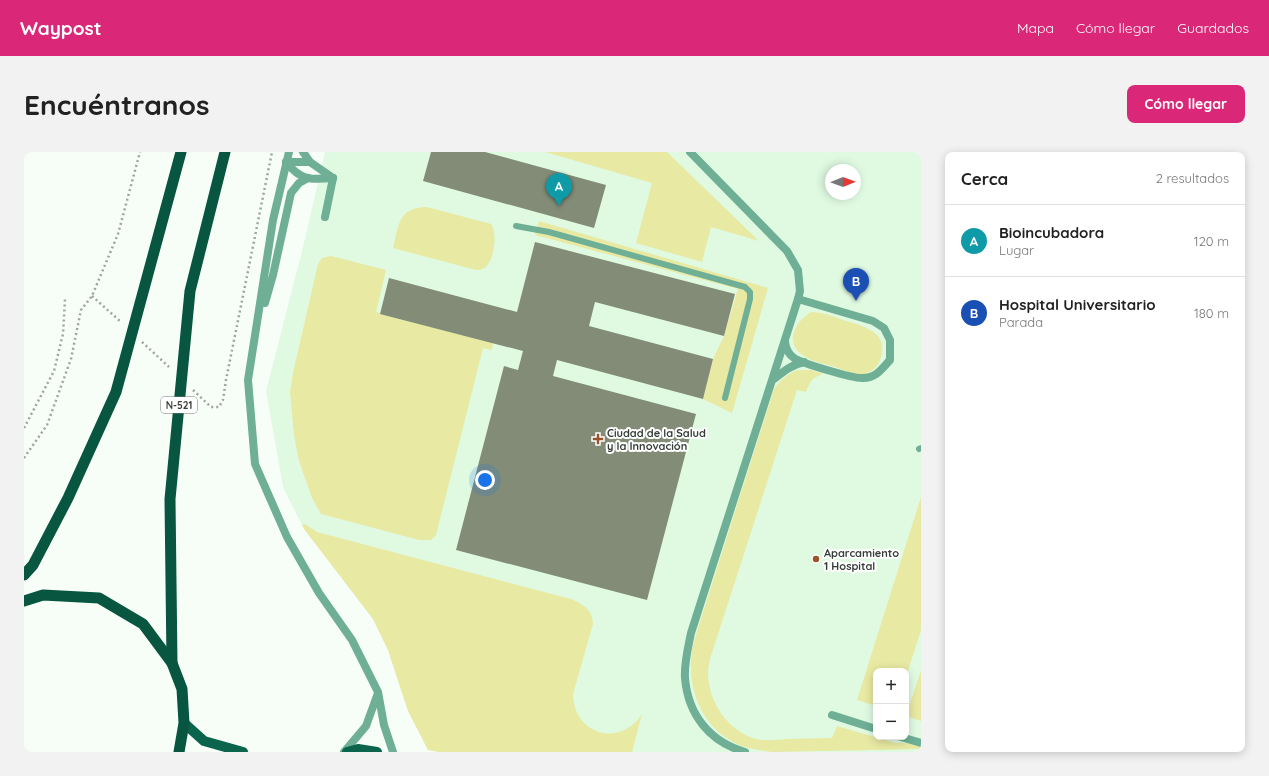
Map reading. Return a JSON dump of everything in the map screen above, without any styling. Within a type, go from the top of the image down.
[{"type":"highway","points":[[24,575],[32,565],[68,498],[116,392],[181,152]]},
{"type":"highway","name":"N-521","points":[[172,663],[170,499],[190,291],[226,152]]},
{"type":"highway","name":"N-521","points":[[24,601],[43,595],[99,598],[143,624],[172,663],[182,689],[184,723],[179,752]]},
{"type":"main road","points":[[184,723],[204,741],[243,752]]},
{"type":"main road","points":[[347,752],[358,749],[377,752]]},
{"type":"street","points":[[289,152],[273,220],[248,380],[255,464],[287,537],[319,593],[352,640],[378,692],[384,725],[393,752]]},
{"type":"street","points":[[303,152],[310,162],[334,178]]},
{"type":"street","points":[[690,152],[787,251],[798,270],[800,291],[691,633],[686,655],[685,678],[691,706],[698,718],[714,736],[735,749],[745,752]]},
{"type":"street","points":[[286,162],[310,162]]},
{"type":"street","points":[[286,162],[292,169],[313,180],[334,178]]},
{"type":"street","points":[[256,332],[273,276],[291,193],[299,183],[308,178]]},
{"type":"street","points":[[325,217],[334,178]]},
{"type":"street","points":[[785,340],[786,349],[794,358],[850,376],[863,378],[877,375],[890,360],[890,340],[884,328],[873,321],[798,299]]},
{"type":"street","points":[[773,379],[794,364],[804,362]]},
{"type":"street","points":[[344,752],[366,726],[378,692]]},
{"type":"street","points":[[832,715],[873,728]]},
{"type":"street","points":[[909,739],[921,743]]},
{"type":"lane","points":[[516,226],[549,232],[745,287],[750,292],[750,299],[726,398]]},
{"type":"path","points":[[24,458],[47,425],[71,359],[81,310],[92,296],[118,234],[140,152]]},
{"type":"path","points":[[189,386],[211,407],[219,407],[223,400],[272,152]]},
{"type":"path","points":[[92,296],[121,323]]},
{"type":"path","points":[[24,428],[54,370],[64,334],[65,299]]},
{"type":"path","points":[[138,338],[172,370]]},
{"type":"shaded area","name":"Ciudad de la Salud y la Innovación","points":[[325,152],[921,152],[921,752],[439,752],[428,750],[408,711],[388,650],[373,619],[304,529],[283,487],[266,391],[303,247]]},
{"type":"green space","points":[[545,152],[667,152],[759,241],[711,227],[702,262],[636,243],[652,183]]},
{"type":"green space","points":[[427,207],[491,224],[495,240],[491,259],[485,268],[476,270],[393,248],[401,219],[405,214],[410,210]]},
{"type":"green space","points":[[539,221],[768,288],[732,413],[703,399],[713,359],[724,336],[738,289],[535,235]]},
{"type":"green space","points":[[331,256],[386,270],[376,312],[493,343],[492,350],[483,348],[436,535],[431,540],[419,540],[321,514],[312,498],[299,461],[294,435],[290,392],[318,264],[322,258]]},
{"type":"green space","points":[[811,312],[831,316],[859,325],[873,332],[882,343],[880,360],[876,367],[865,374],[854,373],[811,360],[798,351],[794,345],[793,339],[796,327],[805,316]]},
{"type":"green space","points":[[798,370],[812,370],[823,374],[812,380],[806,392],[797,390],[710,659],[708,674],[712,695],[716,705],[729,723],[737,730],[756,739],[772,740],[832,738],[837,726],[873,737],[873,740],[885,740],[895,743],[910,743],[921,746],[921,749],[772,752],[747,748],[726,738],[716,729],[707,719],[695,694],[691,666],[694,642],[774,389],[784,377]]},
{"type":"green space","points":[[921,497],[921,630],[909,668],[873,668],[873,705],[857,700]]},
{"type":"green space","points":[[305,524],[317,532],[571,599],[583,605],[589,611],[593,619],[593,624],[573,694],[575,708],[581,719],[589,727],[600,732],[611,733],[622,731],[633,725],[642,714],[632,752],[439,752],[428,750],[408,711],[388,650],[373,619],[304,529],[302,525]]},
{"type":"green space","points":[[921,670],[921,721],[909,717],[909,707]]},
{"type":"building","points":[[431,152],[485,152],[606,185],[594,228],[423,181]]},
{"type":"building","points":[[535,242],[735,294],[724,336],[595,302],[589,326],[713,359],[703,399],[557,360],[553,376],[696,414],[647,600],[456,550],[504,366],[518,370],[523,351],[380,314],[389,278],[517,312]]},
{"type":"place","name":"Bioincubadora","points":[[559,206]]},
{"type":"place","name":"Hospital Universitario","points":[[856,301]]},
{"type":"place","name":"Ciudad de la Salud y la Innovación","points":[[598,439]]},
{"type":"place","name":"Aparcamiento 1 Hospital","points":[[816,559]]}]
